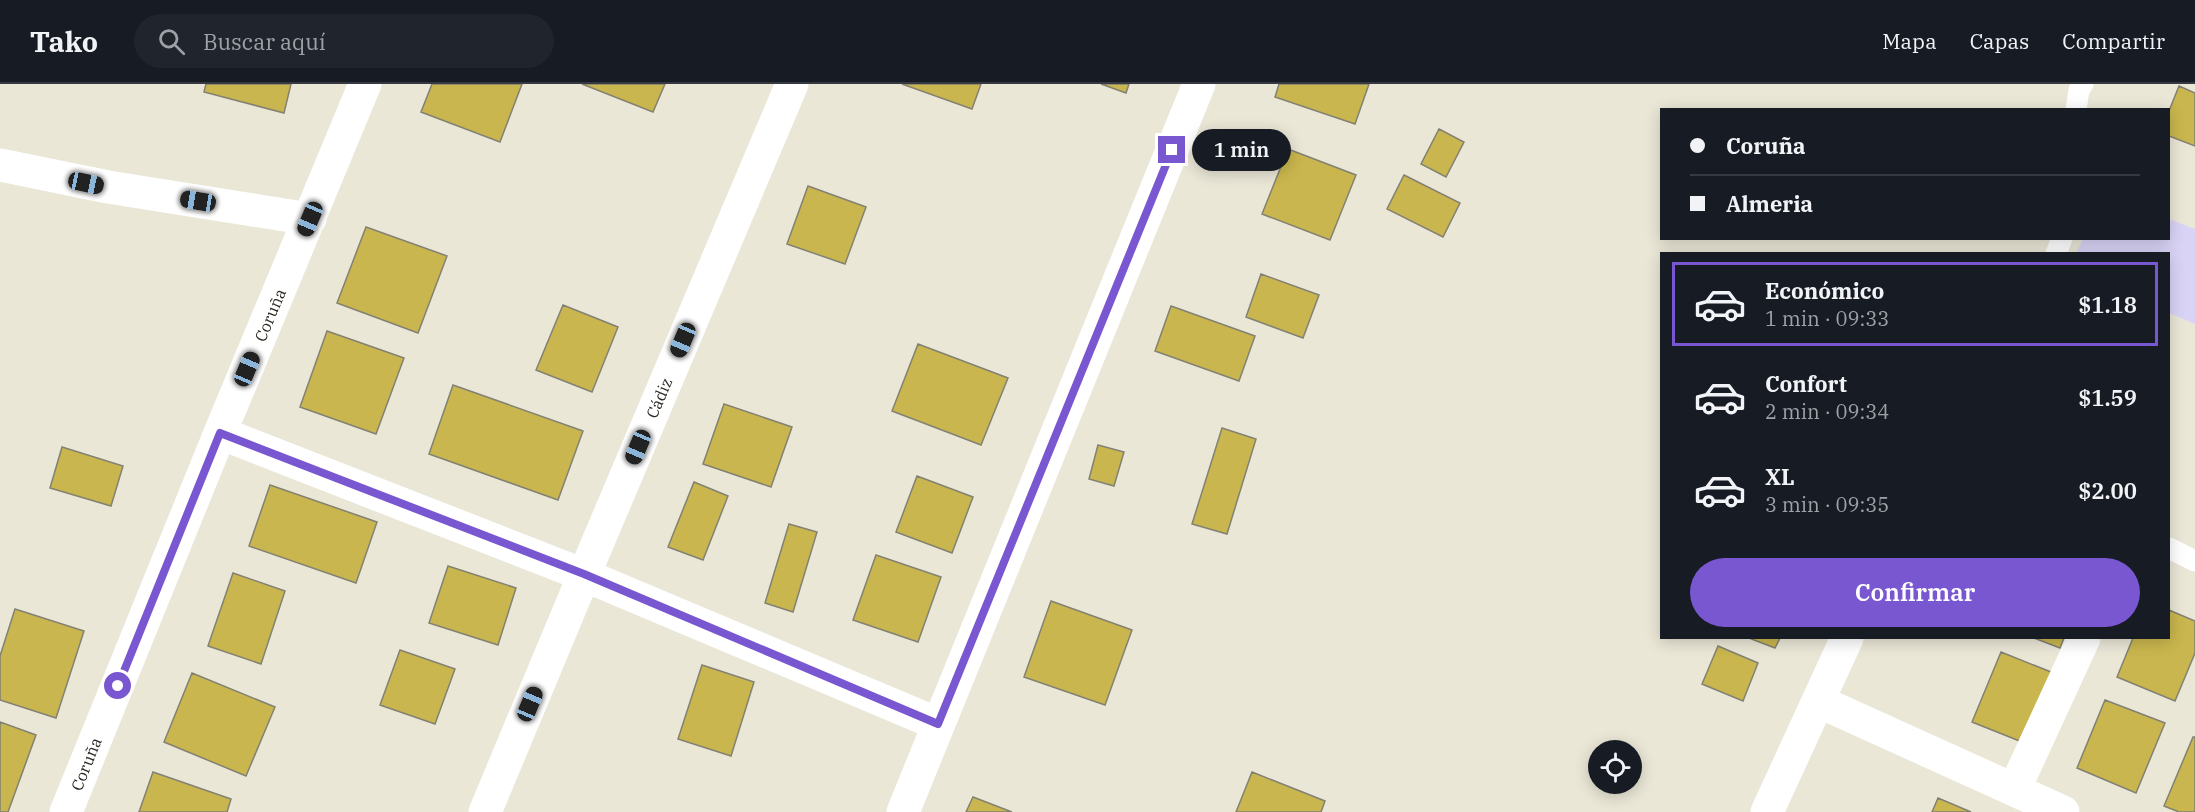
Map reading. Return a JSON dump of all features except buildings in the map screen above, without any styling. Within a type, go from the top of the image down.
[{"type":"street","name":"Coruña","points":[[66,812],[365,84]]},
{"type":"street","name":"Cádiz","points":[[485,812],[792,84]]},
{"type":"street","points":[[903,812],[1199,84]]},
{"type":"street","points":[[0,165],[108,188],[310,219]]},
{"type":"street","points":[[220,433],[584,574],[938,724]]},
{"type":"street","points":[[1767,812],[1847,639]]},
{"type":"street","points":[[1818,701],[2038,804],[2084,639]]},
{"type":"lane","points":[[2076,108],[2079,90],[2083,84]]},
{"type":"lane","points":[[2170,548],[2195,561]]},
{"type":"shaded area","points":[[2170,219],[2195,229],[2195,324],[2170,313],[2170,252],[2076,252],[2082,240],[2170,240]]},
{"type":"route","points":[[118,686],[220,433],[584,574],[938,724],[1172,150]]}]
